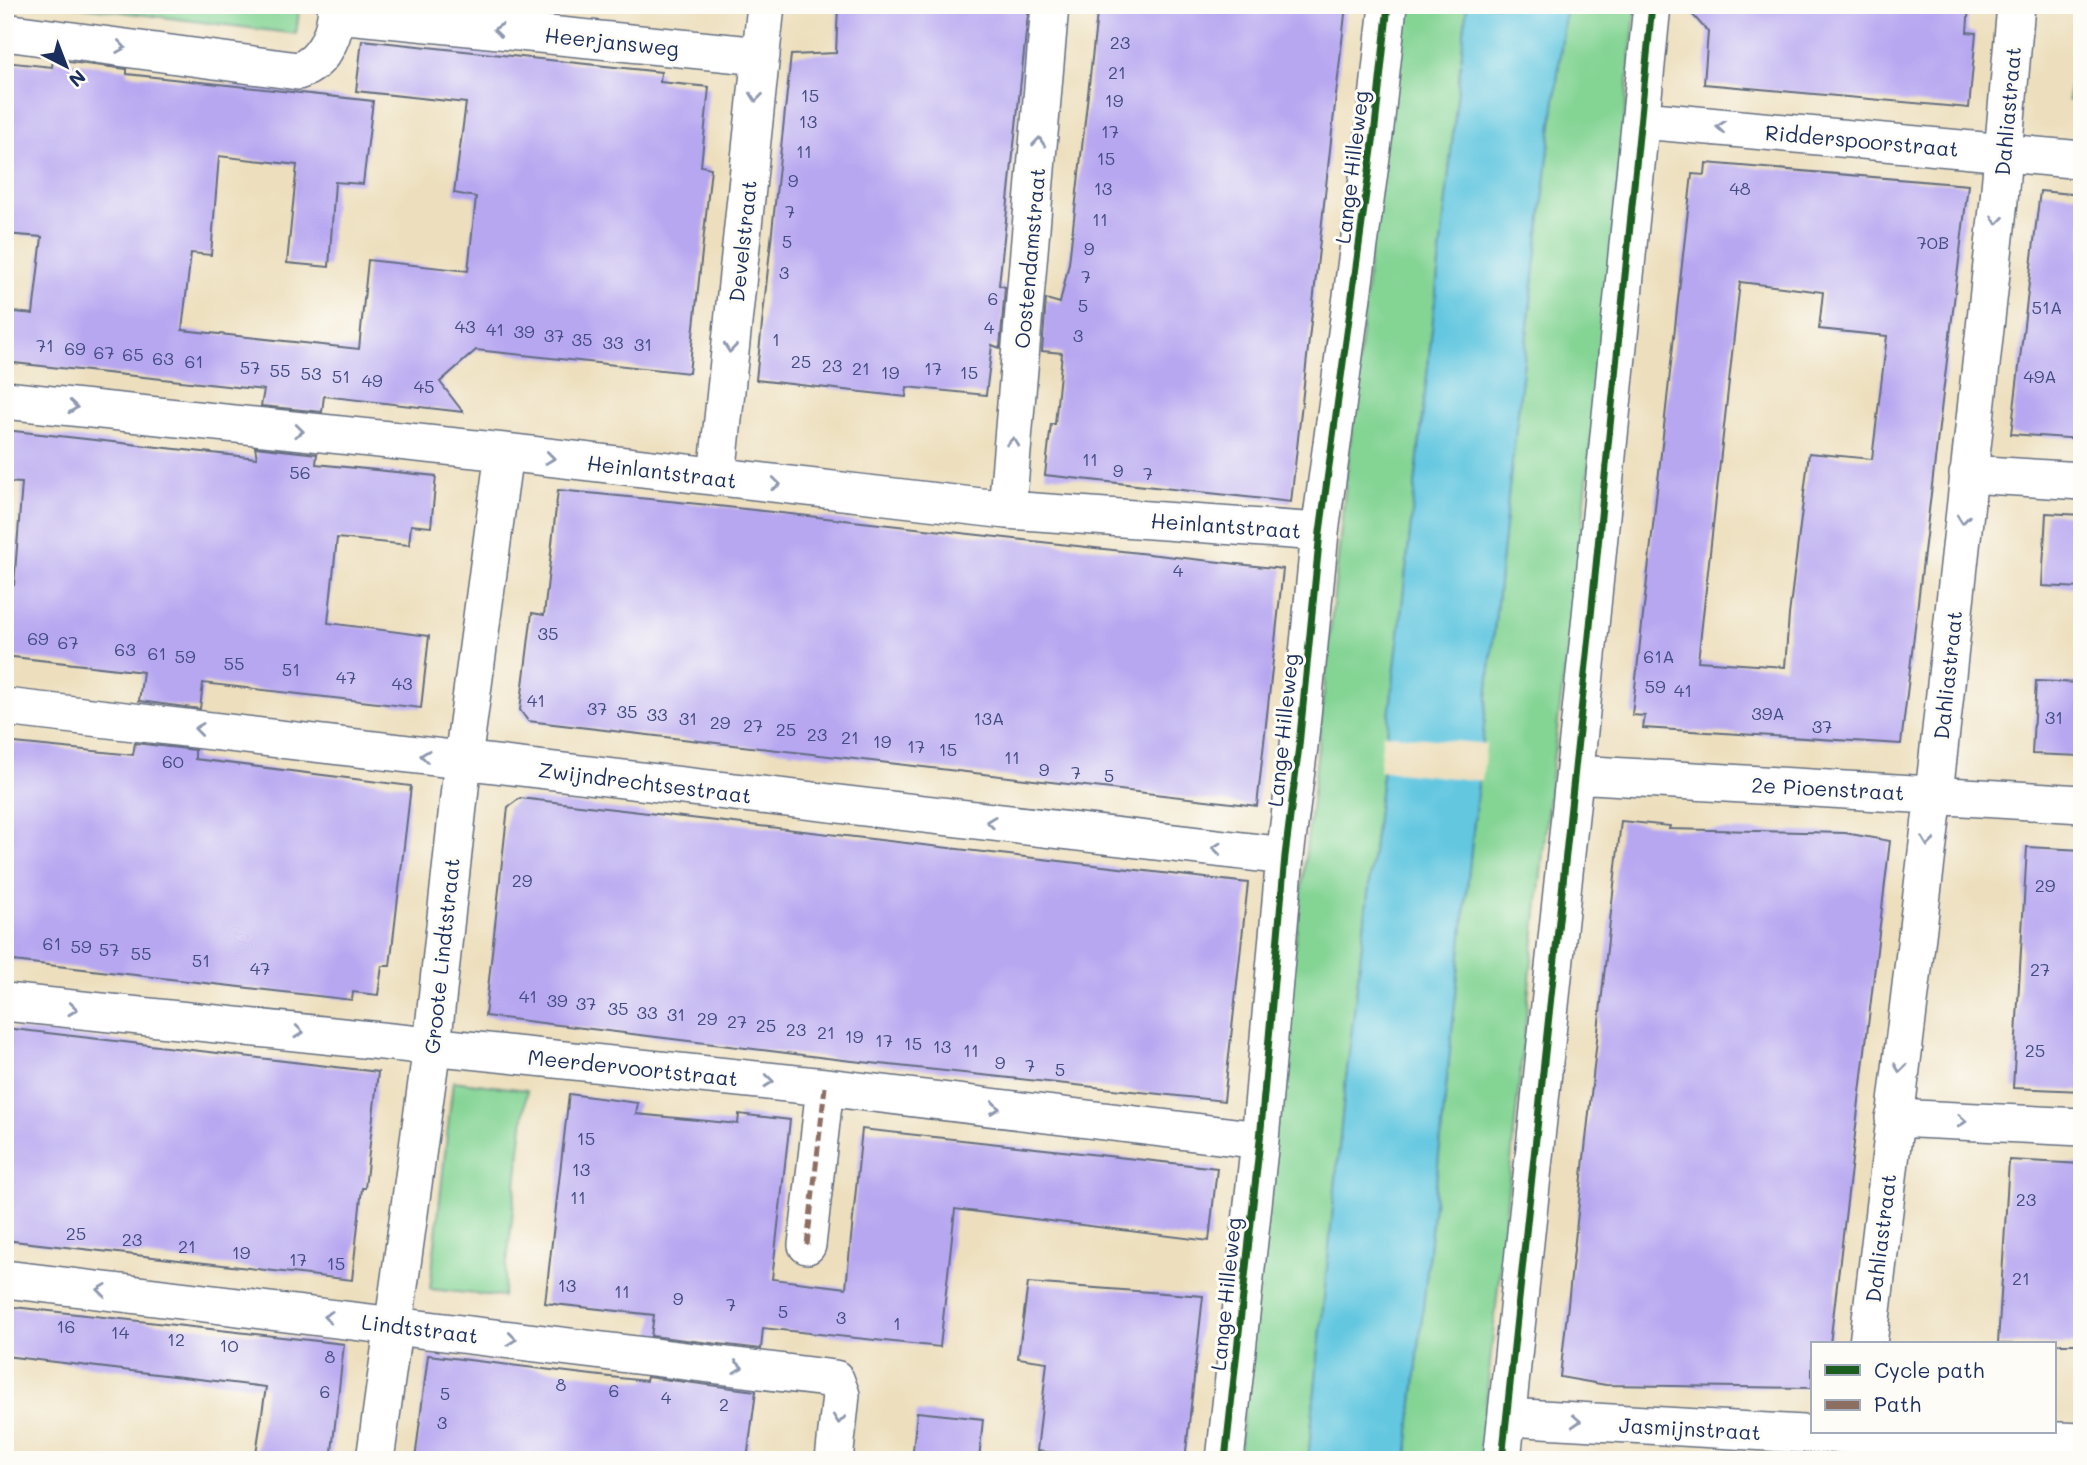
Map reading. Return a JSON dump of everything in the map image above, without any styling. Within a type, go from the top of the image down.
[{"type":"street","name":"Develstraat","points":[[717,477],[766,5]]},
{"type":"street","name":"Oostendamstraat","points":[[1007,510],[1050,5]]},
{"type":"street","name":"Lange Hilleweg","points":[[1225,1460],[1260,1140],[1285,856],[1299,746],[1320,532],[1375,127],[1388,5]]},
{"type":"street","points":[[1502,1460],[1575,774],[1652,5]]},
{"type":"street","name":"Dahliastraat","points":[[1868,1342],[1934,794],[1999,200],[2016,5]]},
{"type":"street","name":"Heerjansweg","points":[[5,32],[299,71],[317,61],[331,38],[337,9],[761,55]]},
{"type":"street","name":"Ridderspoorstraat","points":[[1642,120],[2082,160]]},
{"type":"street","name":"Heinlantstraat","points":[[5,400],[1007,510],[1320,532]]},
{"type":"street","name":"Groote Lindtstraat","points":[[375,1460],[396,1325],[432,1046],[463,760],[504,453]]},
{"type":"street","points":[[1968,474],[2082,481]]},
{"type":"street","name":"Zwijndrechtsestraat","points":[[5,707],[1285,856]]},
{"type":"street","name":"2e Pioenstraat","points":[[1575,774],[2082,804]]},
{"type":"street","name":"Meerdervoortstraat","points":[[5,1002],[825,1087],[1260,1140]]},
{"type":"street","points":[[807,1245],[825,1087]]},
{"type":"street","points":[[1894,1118],[2082,1127]]},
{"type":"street","name":"Lindtstraat","points":[[5,1279],[835,1379],[841,1395],[834,1460]]},
{"type":"street","name":"Jasmijnstraat","points":[[1507,1417],[1803,1434],[1860,1442],[2082,1442]]},
{"type":"green space","points":[[66,5],[300,5],[296,34]]},
{"type":"green space","points":[[1396,5],[1467,5],[1400,625],[1345,1087],[1308,1460],[1238,1460],[1268,1167],[1315,775]]},
{"type":"green space","points":[[1566,5],[1636,5],[1579,559],[1551,777],[1480,1460],[1407,1460],[1509,488]]},
{"type":"green space","points":[[2080,5],[2082,101],[2068,100]]},
{"type":"green space","points":[[453,1081],[527,1090],[503,1297],[430,1289]]},
{"type":"water","points":[[1467,5],[1566,5],[1509,488],[1407,1460],[1308,1460],[1345,1087],[1400,625]]},
{"type":"pier","points":[[1383,734],[1486,744],[1482,781],[1379,770]]},
{"type":"building","points":[[838,5],[1029,5],[999,285],[1005,287],[1000,348],[992,345],[986,395],[907,387],[906,397],[756,380],[791,55],[836,53]]},
{"type":"building","points":[[1098,5],[1346,5],[1291,502],[1045,475],[1051,424],[1055,424],[1062,353],[1042,351],[1046,299],[1060,303],[1069,263]]},
{"type":"building","points":[[1684,5],[1969,5],[1967,32],[1976,33],[1969,108],[1704,84],[1708,32]]},
{"type":"building","points":[[362,40],[661,72],[660,82],[709,87],[701,166],[711,168],[689,373],[476,350],[440,382],[463,412],[324,396],[322,412],[261,406],[264,390],[5,362],[5,311],[33,314],[42,237],[5,234],[5,62],[52,67],[53,60],[127,69],[127,74],[373,101],[363,184],[335,182],[329,267],[287,263],[297,165],[219,156],[211,255],[191,253],[182,330],[359,349],[368,260],[468,271],[476,197],[454,193],[466,103],[356,91]]},
{"type":"building","points":[[1706,163],[1968,185],[1901,744],[1643,728],[1645,716],[1632,715],[1692,174],[1705,175]],"holes":[[[1740,282],[1823,292],[1819,329],[1887,336],[1872,459],[1809,453],[1785,667],[1698,661]]]},
{"type":"building","points":[[2040,191],[2082,195],[2082,439],[2011,434]]},
{"type":"building","points":[[5,430],[257,458],[255,447],[317,454],[316,464],[436,476],[431,527],[411,525],[409,545],[337,538],[328,623],[429,636],[421,708],[203,683],[200,709],[139,701],[143,672],[5,656],[5,584],[14,585],[22,483],[5,482]]},
{"type":"building","points":[[558,490],[1283,569],[1257,806],[528,721],[520,710],[532,613],[544,615]]},
{"type":"building","points":[[2046,513],[2082,515],[2082,588],[2042,586]]},
{"type":"building","points":[[2036,681],[2082,683],[2082,756],[2032,754]]},
{"type":"building","points":[[5,742],[133,755],[135,743],[195,750],[195,759],[411,786],[390,966],[382,966],[378,995],[353,992],[352,1000],[5,960]]},
{"type":"building","points":[[520,798],[1248,883],[1224,1101],[843,1060],[485,1016],[508,807]]},
{"type":"building","points":[[1621,821],[1670,826],[1669,829],[1845,833],[1890,841],[1830,1342],[1811,1342],[1811,1388],[1606,1385],[1560,1377]]},
{"type":"building","points":[[2027,847],[2082,850],[2082,1091],[2013,1088]]},
{"type":"building","points":[[5,1028],[378,1072],[352,1280],[5,1240]]},
{"type":"building","points":[[569,1094],[638,1103],[636,1114],[738,1124],[739,1114],[790,1120],[772,1279],[846,1288],[862,1129],[1217,1168],[1209,1241],[955,1209],[940,1347],[763,1328],[761,1349],[651,1336],[654,1315],[545,1303]]},
{"type":"building","points":[[2009,1160],[2082,1164],[2082,1344],[1998,1342]]},
{"type":"building","points":[[1028,1283],[1203,1296],[1185,1460],[1057,1460],[1057,1453],[1037,1451],[1047,1362],[1018,1358]]},
{"type":"building","points":[[5,1306],[344,1344],[331,1460],[255,1460],[266,1387],[5,1356]]},
{"type":"building","points":[[428,1355],[756,1391],[747,1460],[415,1460]]},
{"type":"building","points":[[917,1412],[983,1419],[979,1460],[912,1460]]},
{"type":"marked path","points":[[807,1245],[825,1087]]},
{"type":"cycle path","points":[[1225,1460],[1260,1140],[1285,856],[1299,746],[1320,532],[1375,127],[1388,5]]},
{"type":"cycle path","points":[[1502,1460],[1652,5]]}]
